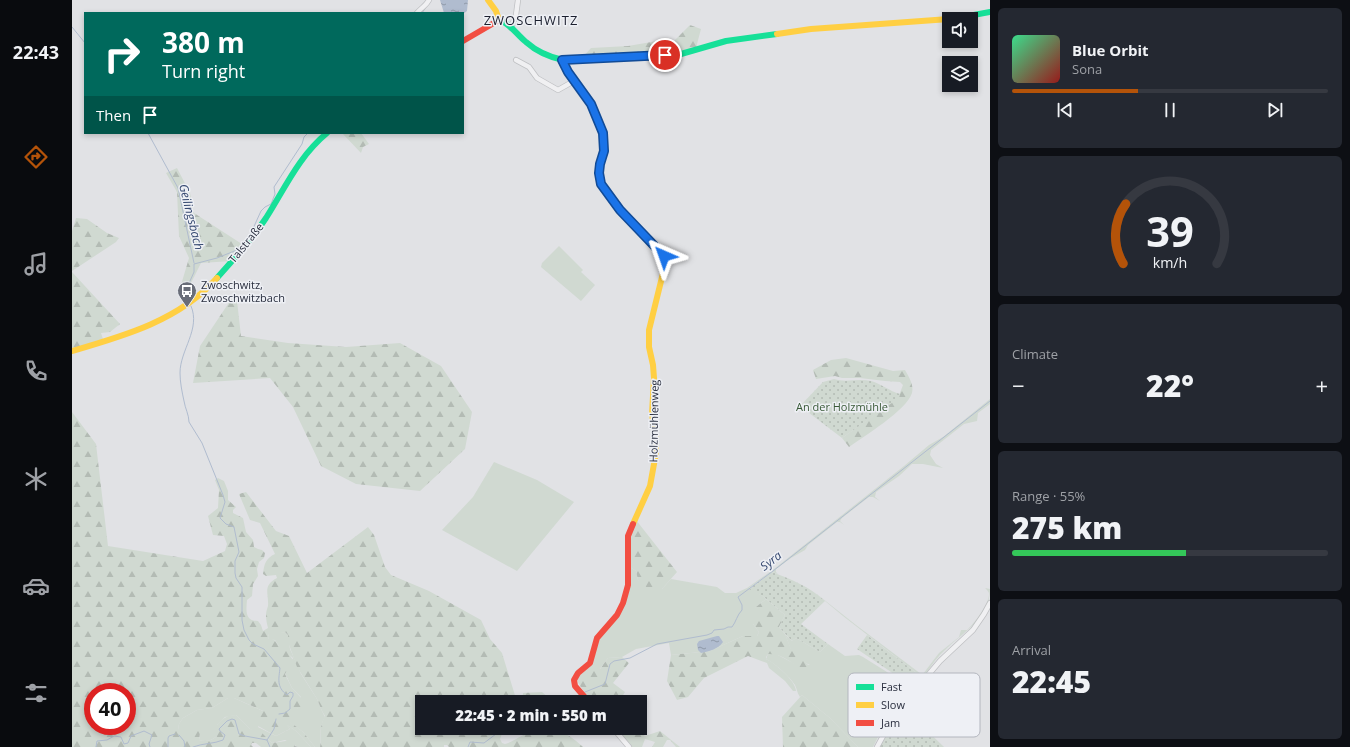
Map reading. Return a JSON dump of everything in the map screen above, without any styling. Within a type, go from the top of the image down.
[{"type":"street","points":[[424,12],[430,0]]},
{"type":"street","points":[[488,0],[496,11],[499,20]]},
{"type":"street","points":[[511,28],[516,15],[518,0]]},
{"type":"street","points":[[418,12],[421,8],[427,5]]},
{"type":"street","points":[[978,14],[990,12]]},
{"type":"street","points":[[464,40],[494,22],[499,20],[504,21],[528,44],[554,59],[562,60],[681,54],[726,41],[811,29],[942,20]]},
{"type":"street","points":[[516,60],[529,67],[537,78],[558,90],[574,81]]},
{"type":"street","name":"Holzmühlenweg","points":[[562,60],[568,72],[591,104],[603,133],[604,151],[599,173],[601,184],[620,210],[664,256],[665,265],[648,330],[654,378],[652,414],[656,441],[650,486],[628,536],[628,585],[623,603],[617,615],[597,638],[590,663],[575,676],[573,682],[582,695]]},
{"type":"street","name":"Talstraße","points":[[72,351],[128,335],[158,322],[185,305],[209,287],[260,227],[307,152],[326,134]]},
{"type":"street","points":[[930,673],[940,661],[973,630],[990,603]]},
{"type":"street","points":[[619,735],[629,747]]},
{"type":"street","points":[[877,747],[882,737]]},
{"type":"green space","points":[[690,25],[701,29],[697,44],[698,50],[681,54],[581,59],[591,48],[628,46],[657,41],[673,42]]},
{"type":"green space","points":[[343,134],[362,134],[369,144],[363,147],[361,153]]},
{"type":"green space","points":[[177,168],[190,193],[194,213],[245,246],[232,261],[201,263],[185,295],[178,295],[189,258],[179,236],[177,192],[166,173]]},
{"type":"green space","points":[[76,218],[87,219],[107,233],[119,238],[116,242],[72,271],[72,231]]},
{"type":"green space","points":[[559,246],[583,270],[581,272],[595,285],[581,301],[541,267],[542,263]]},
{"type":"green space","points":[[72,272],[120,324],[110,332],[101,333],[104,342],[72,351]]},
{"type":"green space","points":[[236,292],[241,336],[288,343],[346,347],[400,343],[441,366],[472,412],[465,449],[420,491],[356,484],[321,466],[293,407],[270,378],[193,383],[200,346]]},
{"type":"green space","points":[[846,358],[893,371],[905,370],[911,381],[912,387],[912,393],[908,400],[894,415],[849,447],[842,438],[898,398],[903,385],[900,382],[860,378],[842,378],[835,376],[816,379],[813,370],[831,360]]},
{"type":"green space","name":"An der Holzmühle","points":[[834,379],[843,381],[871,381],[900,394],[899,398],[842,438],[800,406],[823,382]]},
{"type":"green space","points":[[990,399],[990,404],[978,413],[977,421],[964,424],[931,450],[930,455],[936,464],[943,468],[923,464],[912,464],[899,476],[876,492],[875,497],[880,501],[873,497],[869,497],[842,518],[840,521],[844,525],[837,522],[808,545],[805,550],[776,569],[778,574],[772,572],[749,588],[766,599],[756,607],[753,624],[759,632],[757,636],[743,636],[710,651],[671,655],[669,643],[636,649],[622,657],[608,658],[599,670],[591,665],[600,636],[617,619],[630,567],[636,571],[638,580],[662,589],[671,579],[717,587],[725,593],[736,593],[747,588],[774,569],[929,445],[943,437]]},
{"type":"green space","points":[[72,412],[96,444],[108,546],[203,561],[225,551],[227,544],[224,536],[213,535],[208,516],[218,508],[219,490],[215,480],[218,478],[224,481],[228,491],[228,500],[236,507],[233,510],[233,513],[243,518],[246,532],[253,540],[254,547],[265,553],[264,558],[259,562],[257,569],[258,576],[253,584],[252,596],[247,600],[246,608],[247,615],[254,621],[258,621],[263,631],[268,628],[266,620],[268,606],[267,590],[269,584],[277,578],[276,575],[266,576],[263,574],[263,570],[268,559],[275,554],[260,523],[250,520],[239,494],[246,492],[276,531],[289,536],[307,573],[368,527],[374,535],[385,567],[391,575],[429,591],[481,620],[490,639],[502,653],[515,695],[415,695],[415,735],[502,735],[500,739],[502,743],[505,744],[524,735],[567,735],[583,747],[449,747],[444,745],[444,747],[320,747],[321,728],[325,716],[317,699],[297,667],[288,642],[288,635],[285,632],[275,637],[269,634],[268,637],[269,639],[275,641],[279,646],[286,648],[293,660],[294,664],[289,667],[285,674],[292,688],[305,702],[304,706],[298,708],[297,710],[299,715],[297,719],[290,719],[289,721],[303,732],[315,747],[311,747],[296,731],[287,725],[290,729],[276,736],[258,726],[256,714],[259,711],[263,711],[234,698],[228,698],[212,708],[197,710],[183,718],[179,724],[178,730],[192,727],[198,729],[200,733],[199,740],[208,741],[217,736],[217,725],[221,720],[228,716],[236,715],[250,729],[259,730],[272,743],[292,740],[295,746],[298,747],[261,747],[256,743],[252,743],[251,745],[253,747],[72,747]]},
{"type":"green space","points":[[494,462],[537,480],[574,502],[517,571],[442,530],[473,497]]},
{"type":"green space","points":[[636,520],[677,572],[662,589],[651,591],[638,580],[636,571],[630,567],[631,537]]},
{"type":"green space","points":[[772,572],[800,584],[825,601],[801,624],[828,644],[820,652],[796,638],[792,641],[779,627],[785,615],[764,597],[749,589]]},
{"type":"green space","points":[[985,588],[990,589],[989,599],[980,617],[974,624],[940,655],[927,673],[924,673],[939,653],[959,637],[961,630],[967,630],[974,623],[987,602],[989,593]]},
{"type":"green space","points":[[813,591],[920,673],[917,673]]},
{"type":"green space","points":[[766,599],[785,615],[779,627],[785,634],[791,649],[796,652],[808,665],[814,666],[813,671],[808,671],[782,657],[768,654],[766,659],[779,668],[793,682],[796,691],[793,691],[785,681],[769,668],[767,663],[748,656],[704,678],[688,697],[677,700],[667,681],[671,655],[710,651],[743,636],[757,636],[759,632],[753,624],[752,613],[756,607]]},
{"type":"green space","points":[[285,632],[288,635],[290,649],[301,674],[317,699],[325,717],[321,729],[320,747],[315,747],[303,732],[288,721],[298,708],[301,697],[292,688],[285,673],[293,658],[279,646],[275,640],[269,639],[268,637],[269,634]]},
{"type":"green space","points":[[785,634],[792,641],[796,638],[820,652],[828,644],[845,656],[859,655],[888,673],[848,673],[848,737],[830,718],[802,695],[800,697],[795,685],[789,678],[778,667],[766,659],[768,654],[776,654],[795,664],[810,665],[791,650]]},
{"type":"green space","points":[[867,635],[916,673],[892,673],[857,649]]},
{"type":"green space","points":[[622,657],[629,663],[613,683],[625,692],[623,695],[587,695],[577,680],[578,676],[591,665],[600,669],[608,658]]},
{"type":"green space","points":[[542,692],[545,695],[523,695],[523,693]]},
{"type":"green space","points":[[802,695],[830,718],[858,747],[783,747],[782,717]]},
{"type":"green space","points":[[228,698],[234,698],[265,712],[258,727],[276,736],[290,729],[286,724],[296,731],[311,747],[298,747],[285,740],[272,743],[265,736],[250,729],[236,715],[225,717],[217,725],[217,736],[208,741],[199,740],[200,733],[176,731],[178,730],[179,724],[183,718],[197,710],[212,708]]},
{"type":"green space","points":[[660,731],[680,747],[676,747],[670,740],[667,740],[663,747],[652,747],[655,742],[645,739],[642,747],[629,747],[620,735],[645,736]]},
{"type":"green space","points":[[848,737],[878,737],[873,747],[858,747]]},
{"type":"green space","points":[[884,737],[934,737],[944,747],[879,747]]},
{"type":"water","points":[[440,0],[468,0],[467,11],[464,13],[464,12],[444,12]]},
{"type":"water","points":[[719,636],[723,642],[719,646],[701,653],[698,650],[697,644],[699,641]]},
{"type":"waterway","name":"Geilingsbach","points":[[72,27],[84,42]]},
{"type":"waterway","name":"Geilingsbach","points":[[149,134],[178,188],[194,263]]},
{"type":"waterway","points":[[186,298],[186,290],[194,272],[194,264],[217,258],[237,250],[251,233],[261,211],[271,204],[275,194],[274,187],[307,134]]},
{"type":"waterway","points":[[191,306],[194,323],[181,364],[181,387],[189,422],[202,443],[223,495],[225,502],[220,518],[226,524],[234,527],[239,552],[235,561],[235,573],[236,578],[242,587],[242,620],[244,630],[249,640],[253,644],[264,649],[280,668],[279,682],[281,689],[287,695],[290,692],[293,693],[290,701],[290,709],[285,713],[279,714]]},
{"type":"waterway","name":"Syra","points":[[585,692],[605,684],[610,664],[614,661],[630,658],[657,644],[707,635],[712,633],[714,630],[732,627],[742,610],[742,605],[738,597],[990,401]]},
{"type":"waterway","name":"Syra","points":[[193,747],[223,740],[225,735],[219,729],[227,721],[232,719],[235,720],[239,734],[267,740],[270,747]]},
{"type":"waterway","points":[[267,740],[274,729],[276,719]]},
{"type":"waterway","name":"Syra","points":[[96,747],[97,741],[107,740],[114,736],[121,737],[124,744],[128,743],[131,736],[144,731],[152,735],[149,744],[150,747]]},
{"type":"waterway","name":"Syra","points":[[168,747],[169,736],[175,734]]},
{"type":"waterway","name":"Syra","points":[[179,735],[184,741],[185,747]]},
{"type":"waterway","name":"Syra","points":[[468,747],[470,742],[484,743],[495,735]]},
{"type":"traffic: fast","points":[[978,14],[990,12]]},
{"type":"traffic: fast","points":[[499,20],[510,26],[538,51],[563,60],[681,54],[726,41],[777,34]]},
{"type":"traffic: fast","points":[[217,278],[261,226],[300,162],[326,134]]},
{"type":"traffic: slow","points":[[488,0],[496,11],[499,20]]},
{"type":"traffic: slow","points":[[777,34],[811,29],[942,20]]},
{"type":"traffic: slow","points":[[633,524],[650,486],[656,453],[656,441],[652,414],[654,378],[649,347],[649,330],[665,261]]},
{"type":"traffic: slow","points":[[72,351],[131,332],[169,316],[202,293],[217,278]]},
{"type":"traffic: jam","points":[[464,40],[499,20]]},
{"type":"traffic: jam","points":[[563,60],[591,103],[604,137],[604,148],[599,168],[601,182],[615,205],[636,229],[664,256],[665,261]]},
{"type":"traffic: jam","points":[[583,695],[575,686],[574,680],[578,673],[590,663],[597,638],[617,615],[623,603],[628,585],[628,536],[633,524]]},
{"type":"place","name":"Zwoschwitz, Zwoschwitzbach","points":[[187,308]]},
{"type":"district","name":"ZWOSCHWITZ","points":[[531,20]]},
{"type":"route","points":[[664,256],[620,210],[601,184],[599,173],[604,151],[603,133],[591,104],[568,72],[562,60],[665,55]]}]
